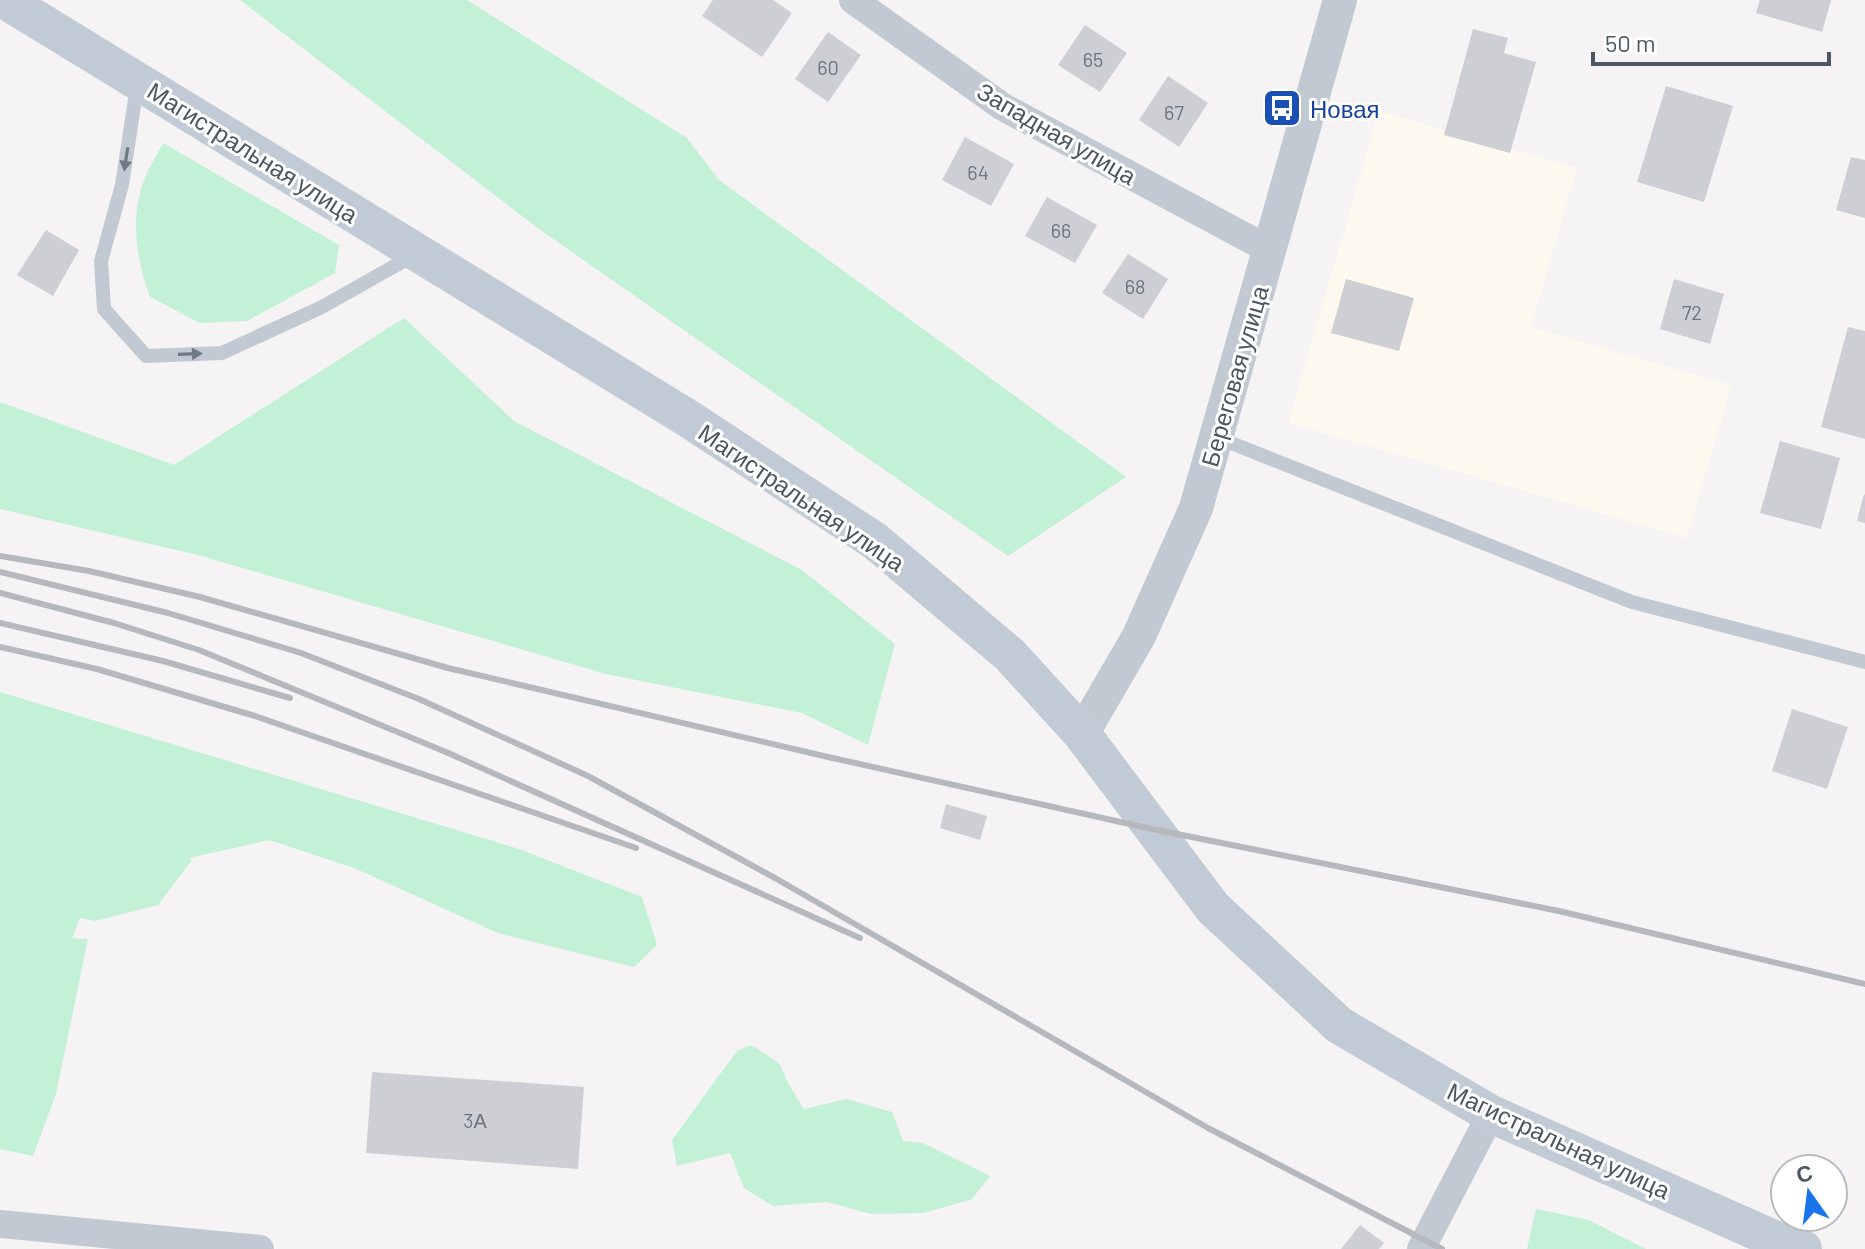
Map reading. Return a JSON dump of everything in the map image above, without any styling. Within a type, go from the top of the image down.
[{"type":"main road","name":"Магистральная улица","points":[[5,0],[689,419],[875,541],[1010,655],[1082,734],[1213,908],[1339,1025],[1491,1114],[1783,1243],[1803,1249]]},
{"type":"street","name":"Западная улица","points":[[853,0],[1003,107],[1270,250]]},
{"type":"street","name":"Береговая улица","points":[[1082,734],[1139,636],[1196,508],[1340,0]]},
{"type":"street","points":[[1421,1249],[1491,1114]]},
{"type":"street","points":[[0,1224],[260,1249]]},
{"type":"lane","points":[[138,82],[122,185],[101,261],[104,309],[146,356],[222,353],[322,307],[417,253]]},
{"type":"lane","points":[[1216,437],[1632,602],[1865,662]]},
{"type":"shaded area","points":[[1379,111],[1577,168],[1531,327],[1731,385],[1687,538],[1288,423]]},
{"type":"green space","points":[[240,0],[467,0],[687,138],[719,180],[1126,477],[1008,556],[539,229]]},
{"type":"green space","points":[[163,143],[339,245],[335,273],[247,321],[200,323],[150,297],[139,255],[137,212],[143,183]]},
{"type":"green space","points":[[404,318],[514,421],[802,570],[895,644],[868,745],[802,713],[606,674],[198,555],[0,509],[0,402],[174,465]]},
{"type":"green space","points":[[0,692],[519,849],[642,897],[657,945],[634,967],[498,933],[354,868],[269,840],[189,858],[192,860],[158,905],[95,921],[80,918],[72,938],[88,939],[56,1094],[33,1156],[0,1149]]},
{"type":"green space","points":[[751,1045],[779,1063],[804,1109],[846,1099],[892,1112],[903,1141],[923,1143],[990,1176],[972,1199],[924,1213],[871,1214],[827,1202],[773,1206],[744,1188],[730,1153],[677,1166],[672,1140],[737,1051]]},
{"type":"green space","points":[[1536,1209],[1589,1220],[1646,1249],[1527,1249]]},
{"type":"building","points":[[713,0],[773,0],[792,13],[762,57],[702,16]]},
{"type":"building","points":[[1760,0],[1831,0],[1822,32],[1756,13]]},
{"type":"building","points":[[1085,25],[1127,53],[1100,92],[1058,65]]},
{"type":"building","points":[[1473,29],[1508,38],[1504,53],[1536,62],[1510,153],[1444,135]]},
{"type":"building","points":[[828,32],[861,55],[828,102],[795,79]]},
{"type":"building","points":[[1168,76],[1208,103],[1179,147],[1139,120]]},
{"type":"building","points":[[1666,86],[1733,106],[1704,202],[1637,182]]},
{"type":"building","points":[[965,137],[1014,164],[991,206],[942,180]]},
{"type":"building","points":[[1851,157],[1865,160],[1865,218],[1836,210]]},
{"type":"building","points":[[1047,197],[1097,225],[1075,263],[1025,236]]},
{"type":"building","points":[[46,230],[79,250],[53,296],[17,275]]},
{"type":"building","points":[[1128,254],[1168,279],[1143,319],[1102,293]]},
{"type":"building","points":[[1346,279],[1414,298],[1399,351],[1331,333]]},
{"type":"building","points":[[1674,279],[1724,294],[1710,344],[1660,329]]},
{"type":"building","points":[[1848,327],[1865,331],[1865,439],[1821,427]]},
{"type":"building","points":[[1780,441],[1840,458],[1821,529],[1760,513]]},
{"type":"building","points":[[1865,495],[1865,523],[1857,521]]},
{"type":"building","points":[[1792,709],[1848,727],[1827,789],[1772,771]]},
{"type":"building","points":[[946,804],[987,816],[980,840],[940,828]]},
{"type":"building","points":[[372,1072],[584,1087],[578,1169],[366,1153]]},
{"type":"building","points":[[1360,1225],[1384,1243],[1379,1249],[1341,1249]]},
{"type":"railway","points":[[0,556],[89,571],[200,597],[448,668],[828,757],[1152,829],[1559,911],[1865,984]]},
{"type":"railway","points":[[0,572],[168,613],[301,653],[419,699],[588,776],[775,878],[1208,1128],[1442,1249]]},
{"type":"railway","points":[[0,593],[114,623],[199,650],[446,752],[860,938]]},
{"type":"railway","points":[[0,623],[163,661],[290,698]]},
{"type":"railway","points":[[0,647],[97,669],[255,716],[636,848]]},
{"type":"place","name":"Новая","points":[[1282,108]]}]
